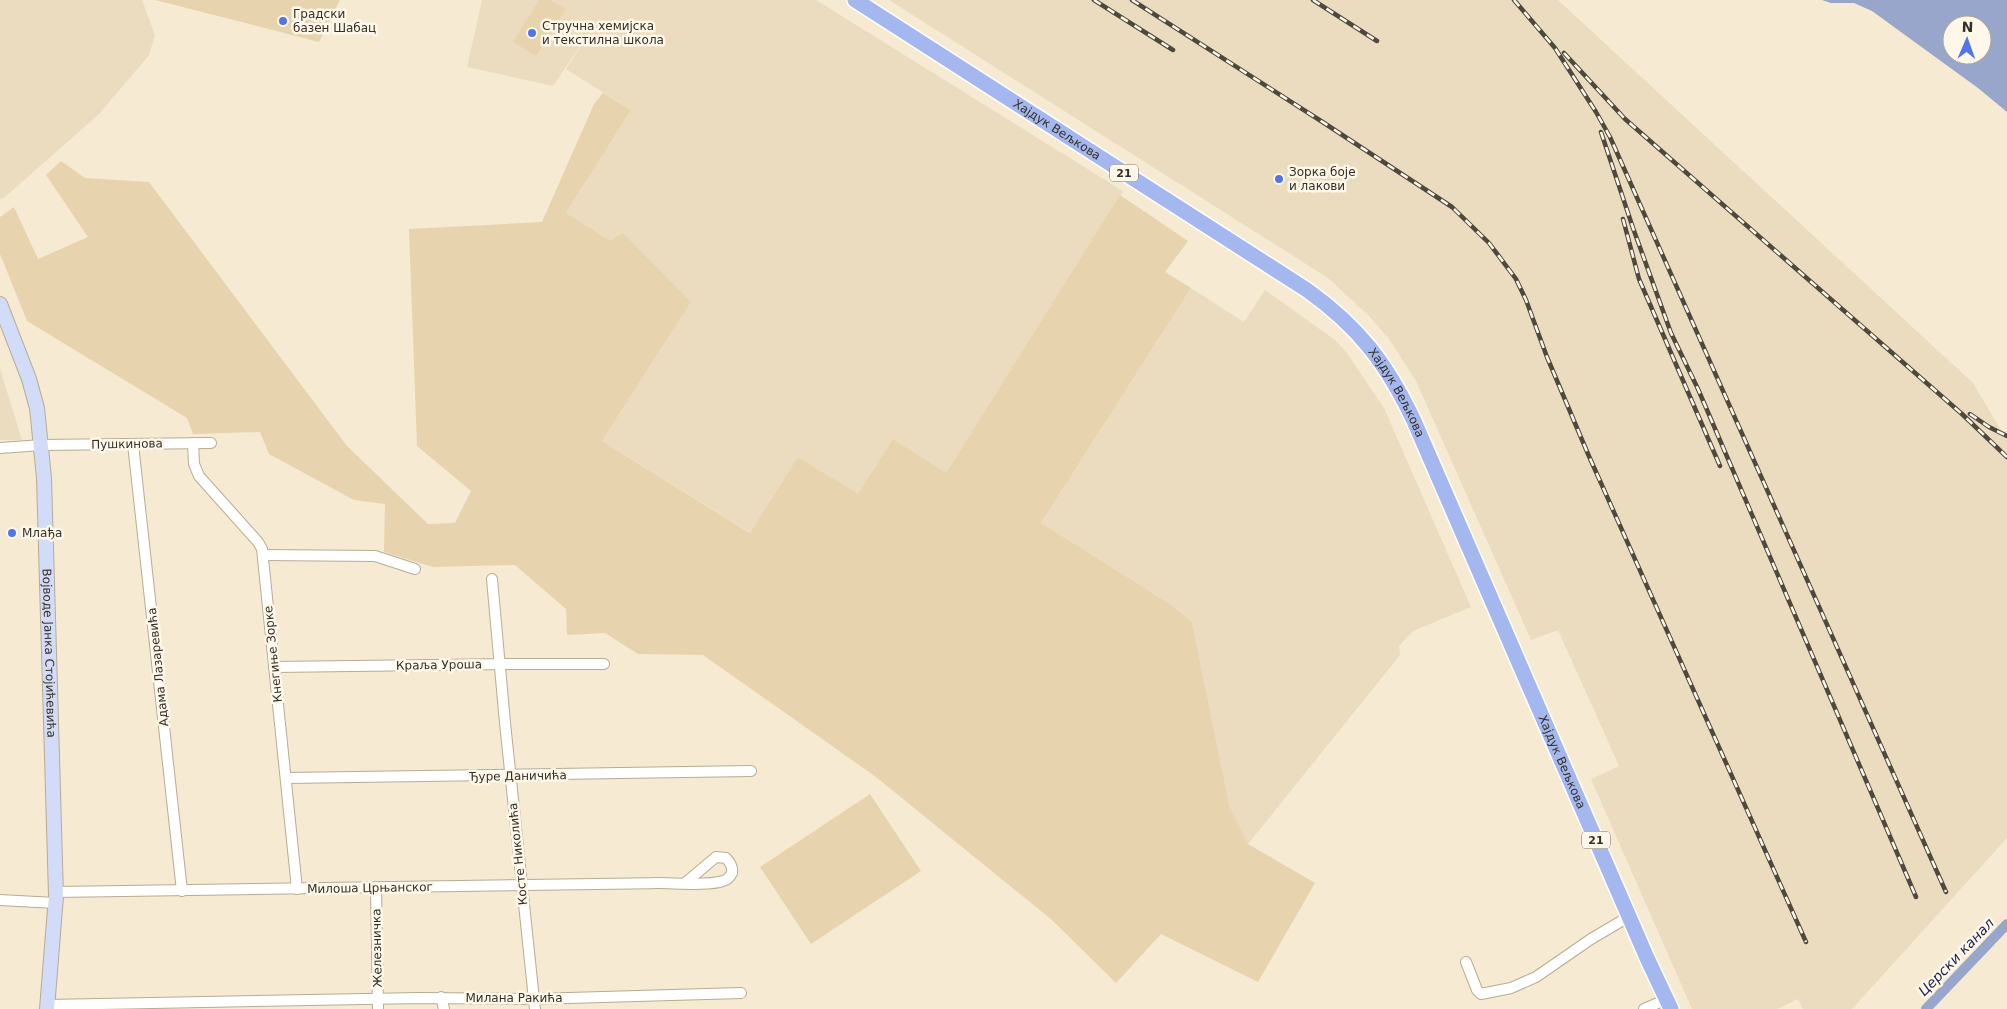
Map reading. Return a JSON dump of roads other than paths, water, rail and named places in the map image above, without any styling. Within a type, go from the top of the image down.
[{"type":"main road","name":"Хајдук Вељкова","points":[[854,0],[1307,290],[1344,318],[1369,346],[1390,375],[1411,416],[1669,1004]]},
{"type":"street","name":"Војводе Јанка Стојићевића","points":[[0,304],[29,379],[37,408],[42,445],[55,897],[47,1007]]},
{"type":"street","name":"Кнегиње Зорке","points":[[193,443],[194,464],[199,476],[258,542],[263,555],[297,889]]},
{"type":"street","name":"Пушкинова","points":[[0,448],[42,445],[211,443]]},
{"type":"street","name":"Адама Лазаревића","points":[[133,444],[182,891]]},
{"type":"street","points":[[263,555],[375,556],[415,569]]},
{"type":"street","name":"Косте Николића","points":[[492,579],[534,1004]]},
{"type":"street","name":"Краља Уроша","points":[[274,667],[604,664]]},
{"type":"street","name":"Ђуре Даничића","points":[[286,778],[750,771]]},
{"type":"street","name":"Милоша Црњанског","points":[[0,900],[182,891],[685,883]]},
{"type":"street","name":"Железничка","points":[[376,888],[378,1004]]},
{"type":"street","points":[[1466,962],[1477,990],[1481,994],[1511,988],[1536,977],[1591,939],[1630,916]]},
{"type":"street","name":"Милана Ракића","points":[[47,1007],[378,1004],[441,998],[534,1004],[741,993]]},
{"type":"street","points":[[441,998],[444,1009]]},
{"type":"street","points":[[1644,1009],[1669,1004]]},
{"type":"water","points":[[1822,0],[2007,0],[2007,112],[1946,65],[1992,65],[1992,15],[1942,15],[1942,62],[1872,11],[1854,3],[1831,3]]},
{"type":"waterway","name":"Церски канал","points":[[1926,1009],[2007,924]]},
{"type":"railway","points":[[1094,0],[1173,50]]},
{"type":"railway","points":[[1132,0],[1452,207],[1489,243],[1516,279],[1588,454],[1806,942]]},
{"type":"railway","points":[[1313,0],[1377,41]]},
{"type":"railway","points":[[1514,0],[1555,48],[1610,137],[1946,892]]},
{"type":"railway","points":[[1564,53],[1625,119],[1962,414],[2007,457]]},
{"type":"railway","points":[[1601,132],[1671,333],[1698,389],[1916,897]]},
{"type":"railway","points":[[1623,219],[1639,279],[1720,466]]},
{"type":"railway","points":[[1970,414],[2007,436]]},
{"type":"place","name":"Градски базен Шабац","points":[[283,21]]},
{"type":"place","name":"Стручна хемијска и текстилна школа","points":[[532,33]]},
{"type":"place","name":"Зорка боје и лакови","points":[[1279,179]]},
{"type":"place","name":"Млађа","points":[[12,533]]}]
